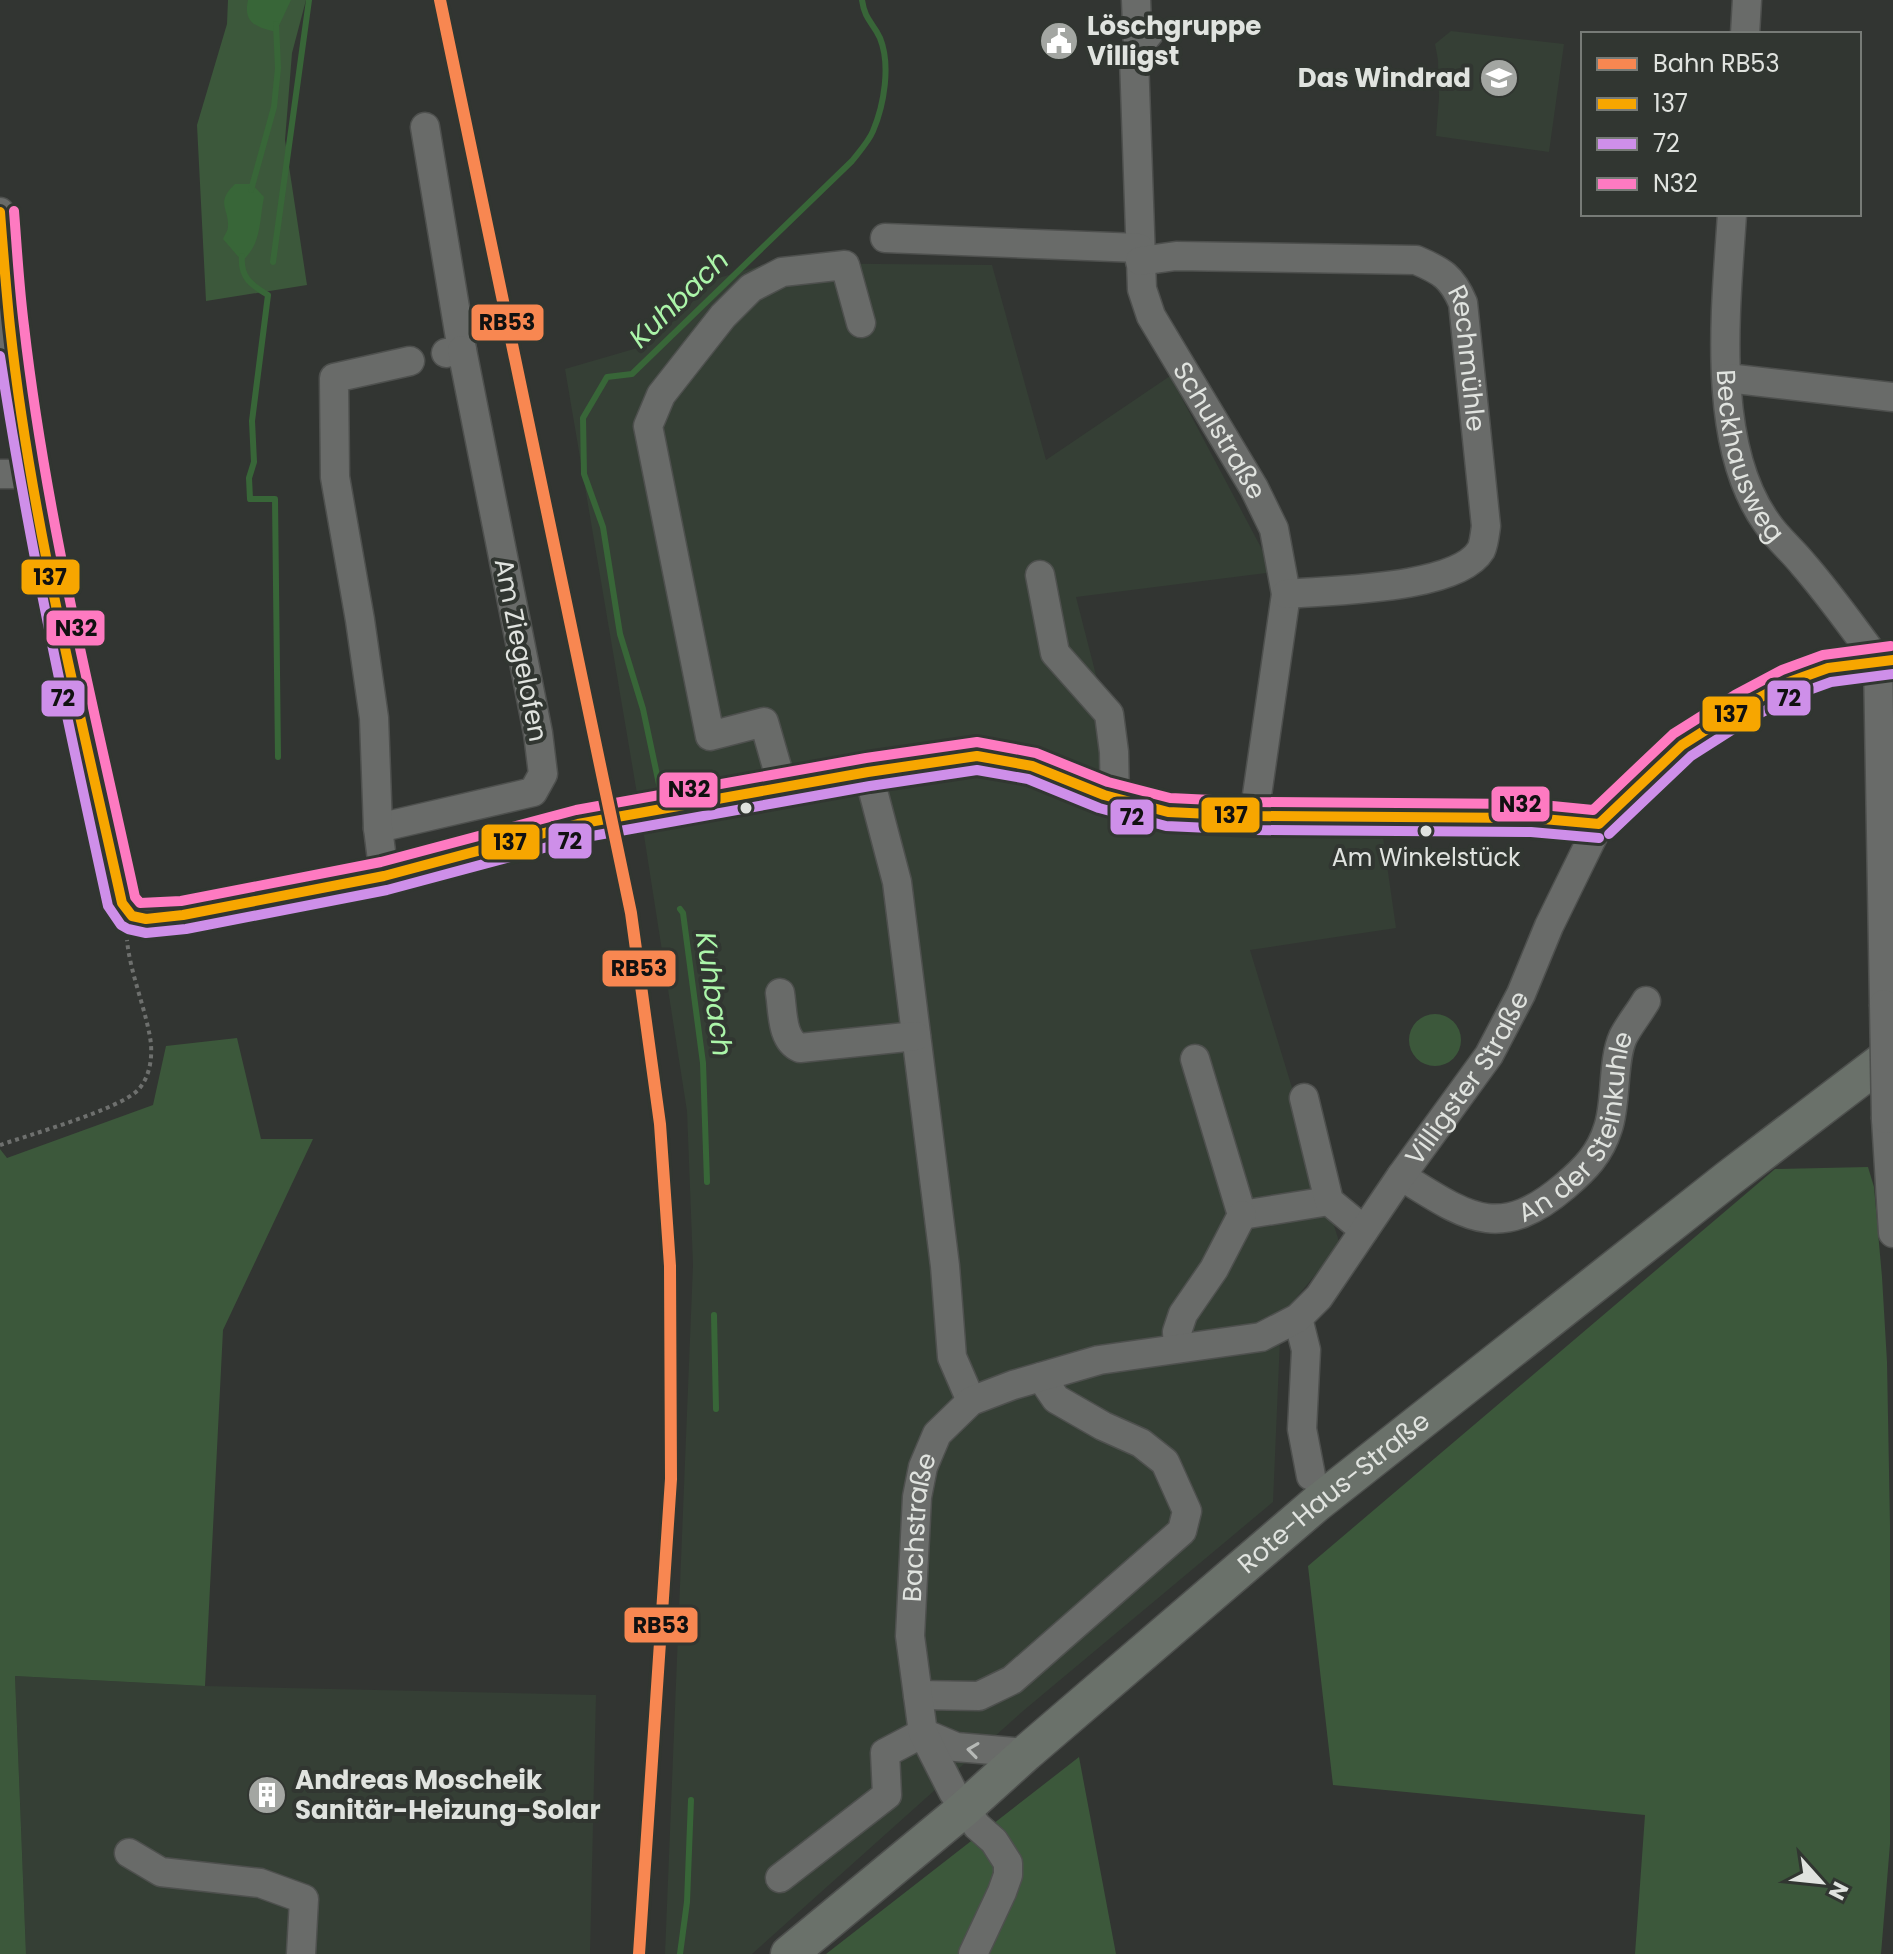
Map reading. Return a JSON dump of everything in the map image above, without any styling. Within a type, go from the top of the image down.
[{"type":"main road","name":"Rote-Haus-Straße","points":[[789,1954],[964,1809],[1316,1504],[1716,1188],[1893,1053]]},
{"type":"street","name":"Schulstraße","points":[[1136,0],[1144,40],[1134,58],[1142,289],[1151,316],[1254,488],[1274,529],[1286,594],[1254,816]]},
{"type":"street","points":[[1745,32],[1747,0]]},
{"type":"street","name":"Am Ziegelofen","points":[[378,828],[533,792],[543,774],[538,733],[454,352],[425,127]]},
{"type":"street","points":[[0,212],[10,328],[32,474],[111,857],[122,903],[132,916],[146,919],[183,915],[384,876],[578,824],[960,757],[998,758],[1032,766],[1115,798],[1168,812],[1254,816],[1532,818],[1599,824]]},
{"type":"street","name":"Beckhausweg","points":[[1732,216],[1727,378],[1731,435],[1746,484],[1766,523],[1885,660]]},
{"type":"street","points":[[885,238],[1140,254]]},
{"type":"street","name":"Rechmühle","points":[[1140,254],[1416,260],[1439,270],[1455,284],[1463,303],[1486,526],[1482,549],[1468,563],[1441,576],[1399,585],[1286,594]]},
{"type":"street","points":[[783,788],[764,722],[710,736],[648,426],[661,395],[723,316],[751,288],[782,272],[845,265],[861,323]]},
{"type":"street","points":[[384,876],[378,828],[374,718],[335,477],[334,378],[410,361]]},
{"type":"street","points":[[1727,378],[1893,397]]},
{"type":"street","points":[[0,474],[32,474]]},
{"type":"street","points":[[1040,575],[1055,653],[1109,714],[1115,798]]},
{"type":"street","points":[[1885,660],[1884,1004],[1893,1233]]},
{"type":"street","name":"Villigster Straße","points":[[971,1401],[1099,1360],[1261,1337],[1298,1318],[1319,1297],[1401,1176],[1489,1055],[1521,994],[1549,926],[1599,824],[1682,745],[1742,707],[1789,682],[1828,668],[1885,660]]},
{"type":"street","points":[[868,772],[897,882],[945,1266],[952,1357],[971,1401]]},
{"type":"street","points":[[780,993],[787,1034],[794,1046],[800,1048],[916,1036]]},
{"type":"street","name":"An der Steinkuhle","points":[[1401,1176],[1450,1207],[1486,1220],[1514,1218],[1548,1201],[1592,1163],[1609,1128],[1622,1039],[1646,1001]]},
{"type":"street","points":[[1178,1348],[1177,1332],[1183,1314],[1214,1269],[1242,1215],[1195,1059]]},
{"type":"street","points":[[1304,1098],[1329,1201],[1364,1230]]},
{"type":"street","points":[[1242,1215],[1329,1201]]},
{"type":"street","points":[[1298,1318],[1306,1350],[1302,1429],[1311,1476]]},
{"type":"street","points":[[918,1695],[979,1696],[1012,1680],[1182,1531],[1187,1511],[1165,1462],[1141,1443],[1056,1399],[1041,1377]]},
{"type":"street","name":"Bachstraße","points":[[971,1401],[937,1434],[923,1467],[917,1497],[910,1636],[923,1733],[964,1809],[994,1841],[1008,1863],[1008,1875],[1002,1892],[973,1954]]},
{"type":"street","points":[[780,1878],[887,1795],[885,1753],[923,1733],[956,1747],[1026,1753]]},
{"type":"street","points":[[129,1853],[161,1872],[260,1883],[304,1899],[301,1954]]},
{"type":"path","points":[[0,1145],[97,1112],[136,1093],[145,1081],[150,1068],[151,1040],[127,942],[132,916]]},
{"type":"shaded area","points":[[228,0],[306,0],[292,53],[285,140],[307,285],[206,301],[197,125],[227,24]]},
{"type":"shaded area","points":[[248,0],[291,0],[276,32],[262,28],[249,19]]},
{"type":"shaded area","name":"Das Windrad","points":[[1451,31],[1564,44],[1549,152],[1436,136],[1439,97],[1435,44]]},
{"type":"shaded area","points":[[235,184],[252,184],[264,197],[256,240],[242,261],[223,239],[228,226],[224,201]]},
{"type":"shaded area","points":[[770,263],[992,265],[1046,460],[1170,376],[1274,572],[1076,597],[1131,812],[1185,828],[1383,837],[1396,928],[1250,950],[1340,1245],[1281,1316],[1273,1502],[1023,1711],[752,1954],[665,1954],[693,1265],[687,1111],[565,369],[651,344],[715,279]]},
{"type":"shaded area","points":[[1435,1014],[1453,1022],[1461,1040],[1453,1058],[1435,1066],[1417,1058],[1409,1040],[1417,1022]]},
{"type":"shaded area","points":[[237,1038],[261,1139],[313,1139],[223,1330],[205,1686],[15,1676],[26,1954],[0,1954],[0,1149],[7,1158],[153,1105],[166,1046]]},
{"type":"shaded area","points":[[1868,1167],[1874,1187],[1882,1277],[1890,1525],[1890,1844],[1881,1954],[1635,1954],[1645,1815],[1333,1785],[1308,1566],[1775,1169]]},
{"type":"shaded area","points":[[15,1676],[205,1686],[596,1695],[590,1954],[26,1954]]},
{"type":"shaded area","points":[[1079,1757],[1116,1954],[826,1954]]},
{"type":"waterway","points":[[273,262],[309,0]]},
{"type":"waterway","name":"Kuhbach","points":[[660,789],[643,709],[620,634],[603,527],[584,474],[583,418],[607,377],[632,374],[852,161],[866,143],[880,109],[886,72],[880,38],[867,17],[862,0]]},
{"type":"waterway","points":[[251,190],[274,107],[278,68],[276,24]]},
{"type":"waterway","points":[[242,256],[243,270],[248,280],[268,295],[252,421],[254,462],[249,478],[250,499],[275,499],[278,757]]},
{"type":"waterway","name":"Kuhbach","points":[[680,909],[703,1063],[707,1182]]},
{"type":"waterway","name":"Kuhbach","points":[[714,1315],[716,1409]]},
{"type":"waterway","name":"Kuhbach","points":[[680,1954],[687,1902],[691,1800]]},
{"type":"rail line","name":"RB53","points":[[440,0],[631,913],[660,1124],[670,1266],[671,1479],[639,1954]]},
{"type":"transit line","name":"N32","points":[[14,211],[22,311],[45,470],[88,684],[135,897],[140,903],[181,901],[381,862],[576,810],[866,758],[977,742],[1036,753],[1108,782],[1170,798],[1254,802],[1532,804],[1593,810],[1673,734],[1735,695],[1782,670],[1823,655],[1891,646]]},
{"type":"transit line","name":"137","points":[[0,212],[10,327],[30,472],[122,903],[132,916],[146,919],[183,915],[384,876],[578,824],[868,772],[977,756],[1032,766],[1104,795],[1168,812],[1254,816],[1532,818],[1599,824]]},
{"type":"transit line","name":"72","points":[[0,356],[36,563],[108,906],[121,925],[128,929],[146,933],[186,929],[387,890],[581,838],[977,770],[1028,779],[1099,808],[1166,826],[1254,830],[1531,832],[1599,838]]},
{"type":"transit line","name":"137","points":[[1599,824],[1682,745],[1742,707],[1789,682],[1828,668],[1893,660]]},
{"type":"transit line","name":"72","points":[[1609,834],[1691,756],[1749,719],[1795,695],[1831,682],[1893,674]]},
{"type":"place","name":"Löschgruppe Villigst","points":[[1059,41]]},
{"type":"place","name":"Das Windrad","points":[[1499,78]]},
{"type":"place","name":"Am Winkelstück","points":[[1426,831]]},
{"type":"place","name":"Andreas Moscheik Sanitär-Heizung-Solar","points":[[267,1795]]}]
